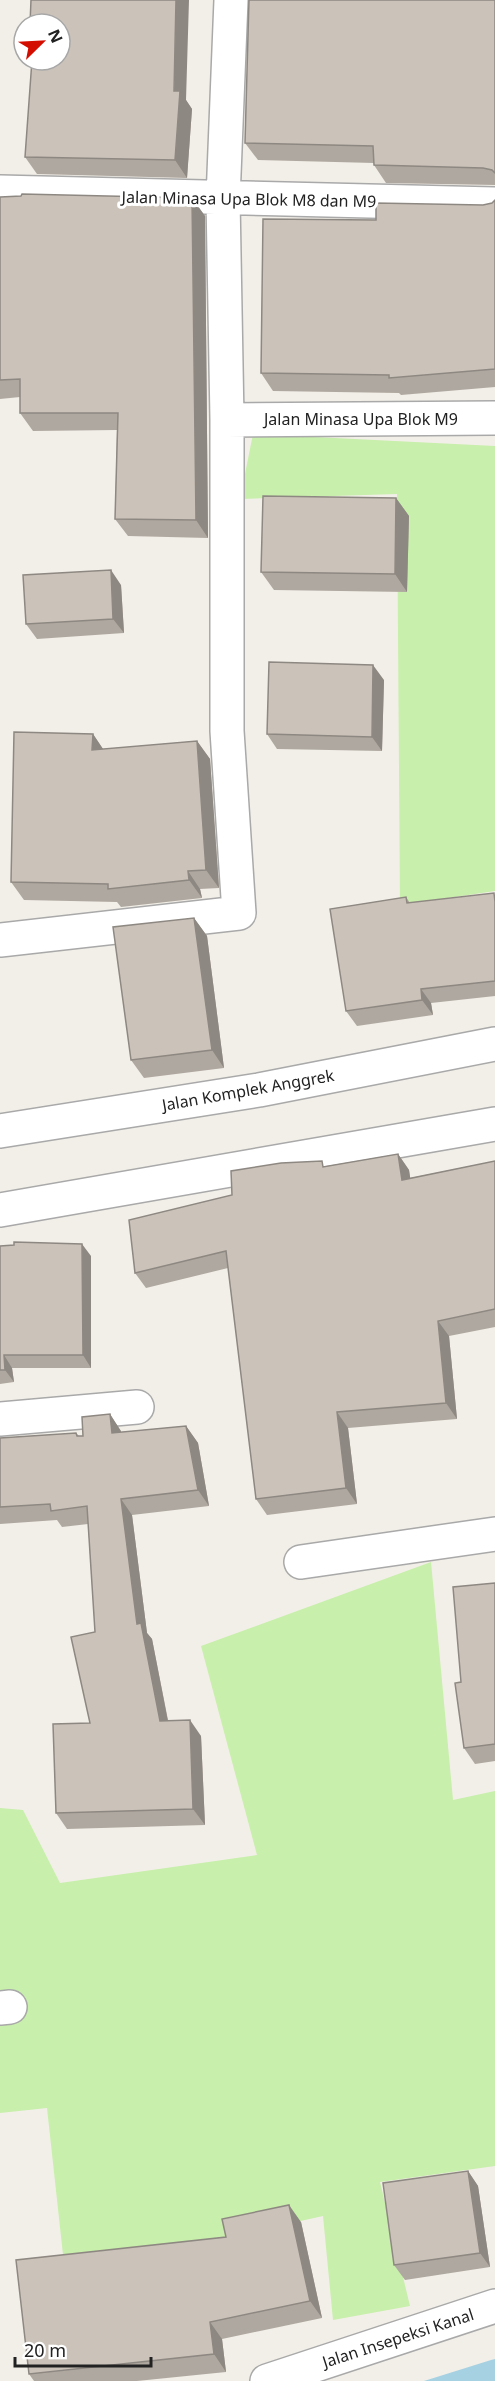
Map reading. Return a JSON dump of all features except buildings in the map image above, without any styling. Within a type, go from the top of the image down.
[{"type":"street","points":[[0,940],[239,913],[227,731],[227,420],[223,199],[231,0]]},
{"type":"street","name":"Jalan Minasa Upa Blok M8 dan M9","points":[[1,192],[495,204]]},
{"type":"street","name":"Jalan Minasa Upa Blok M9","points":[[227,420],[495,418]]},
{"type":"street","name":"Jalan Komplek Anggrek","points":[[0,1131],[259,1089],[495,1044]]},
{"type":"street","points":[[0,1210],[495,1124]]},
{"type":"street","points":[[0,1419],[137,1407]]},
{"type":"street","points":[[301,1562],[495,1534]]},
{"type":"street","name":"Jalan Insepeksi Kanal","points":[[267,2381],[495,2306]]},
{"type":"green space","points":[[253,434],[495,446],[495,891],[400,905],[397,494],[240,499]]},
{"type":"green space","points":[[431,1562],[453,1800],[495,1791],[495,2166],[380,2182],[410,2306],[333,2320],[323,2216],[65,2273],[47,2108],[0,2113],[0,1808],[23,1810],[60,1883],[257,1855],[201,1646]]},
{"type":"water","points":[[495,2359],[495,2381],[424,2381],[491,2360]]}]
